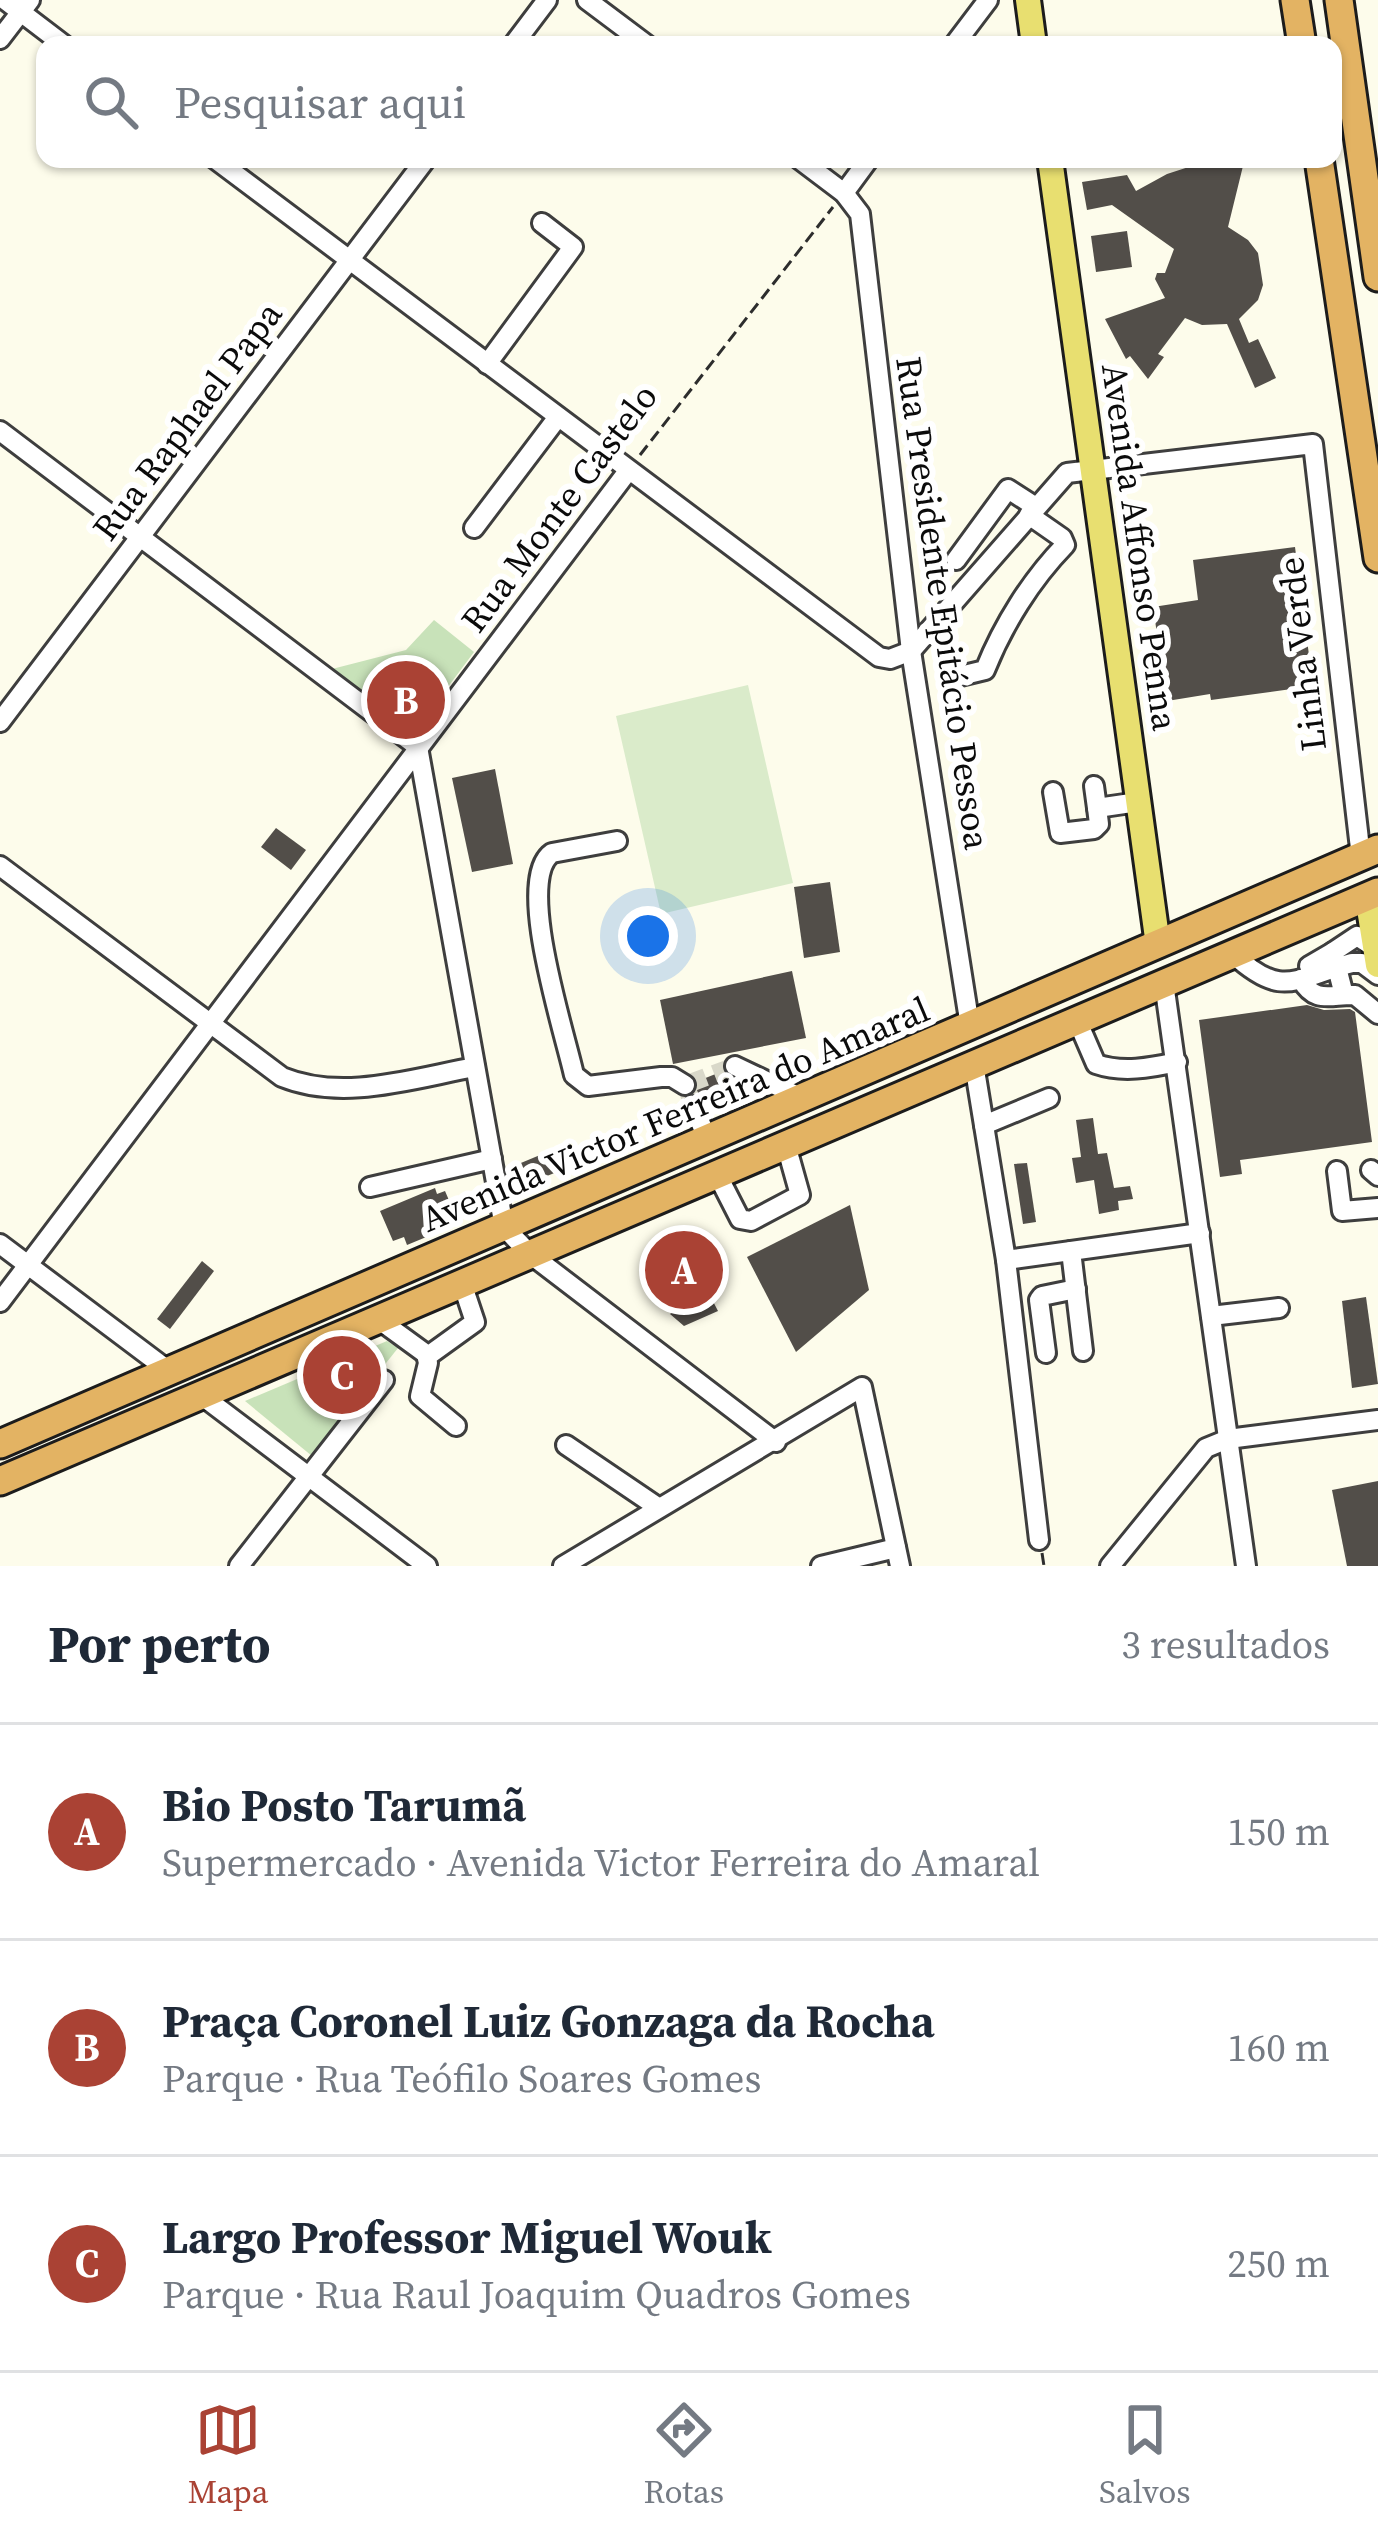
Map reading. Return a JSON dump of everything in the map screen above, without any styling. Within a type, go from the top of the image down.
[{"type":"highway","points":[[1296,0],[1301,36]]},
{"type":"highway","points":[[1339,0],[1378,277]]},
{"type":"highway","points":[[1320,168],[1378,558]]},
{"type":"highway","name":"Avenida Victor Ferreira do Amaral","points":[[0,1444],[1370,853]]},
{"type":"highway","name":"Avenida Victor Ferreira do Amaral","points":[[0,1481],[1372,894]]},
{"type":"main road","points":[[1028,0],[1033,36]]},
{"type":"main road","name":"Avenida Affonso Penna","points":[[1051,168],[1158,945]]},
{"type":"main road","points":[[1372,894],[1377,956]]},
{"type":"street","points":[[520,36],[547,0]]},
{"type":"street","points":[[586,0],[635,36]]},
{"type":"street","points":[[961,36],[988,0]]},
{"type":"street","points":[[0,39],[18,4],[54,36]]},
{"type":"street","points":[[227,168],[869,653],[890,659],[911,651],[1067,473],[1093,469]]},
{"type":"street","name":"Rua Raphael Papa","points":[[0,722],[419,168]]},
{"type":"street","points":[[811,168],[844,193],[862,168]]},
{"type":"street","name":"Rua Presidente Epitácio Pessoa","points":[[844,193],[860,214],[911,651],[970,1026]]},
{"type":"street","points":[[487,364],[573,247],[542,223]]},
{"type":"street","points":[[474,528],[558,417]]},
{"type":"street","points":[[0,431],[418,747],[504,1227],[530,1254],[776,1442]]},
{"type":"street","name":"Linha Verde","points":[[1093,469],[1313,444],[1370,853]]},
{"type":"street","name":"Rua Monte Castelo","points":[[0,1301],[628,471]]},
{"type":"street","points":[[956,560],[1008,489],[1065,545],[1047,563],[999,637],[985,670],[956,677]]},
{"type":"street","points":[[1052,792],[1060,833],[1094,829],[1099,824],[1094,786]]},
{"type":"street","points":[[1097,808],[1138,802]]},
{"type":"street","points":[[617,841],[552,853],[544,857],[539,872],[536,908],[574,1075],[588,1086],[661,1076],[685,1085]]},
{"type":"street","points":[[0,866],[282,1077],[322,1088],[475,1067]]},
{"type":"street","points":[[1239,951],[1269,981],[1289,983],[1335,959],[1358,936],[1377,956]]},
{"type":"street","points":[[1239,951],[1281,976],[1335,959],[1362,963],[1378,975]]},
{"type":"street","points":[[1335,959],[1344,995]]},
{"type":"street","points":[[1301,980],[1318,998],[1355,995],[1378,1014]]},
{"type":"street","points":[[1164,983],[1246,1566]]},
{"type":"street","points":[[1077,1020],[1096,1064],[1112,1069],[1153,1068],[1177,1062]]},
{"type":"street","points":[[974,1064],[1006,1260],[1039,1540]]},
{"type":"street","points":[[735,1066],[802,1098]]},
{"type":"street","points":[[984,1125],[1049,1098]]},
{"type":"street","points":[[694,1106],[707,1139]]},
{"type":"street","points":[[717,1174],[740,1219],[751,1221],[800,1195],[786,1145]]},
{"type":"street","points":[[370,1187],[492,1159]]},
{"type":"street","points":[[1337,1172],[1343,1220],[1378,1208]]},
{"type":"street","points":[[1006,1260],[1200,1234]]},
{"type":"street","points":[[0,1244],[169,1371]]},
{"type":"street","points":[[1071,1251],[1083,1351]]},
{"type":"street","points":[[426,1354],[475,1322],[462,1283]]},
{"type":"street","points":[[1046,1353],[1039,1300],[1076,1289]]},
{"type":"street","points":[[1211,1316],[1279,1308]]},
{"type":"street","points":[[378,1319],[426,1354],[420,1396],[456,1426]]},
{"type":"street","points":[[239,1566],[384,1380]]},
{"type":"street","points":[[563,1566],[862,1388],[898,1557],[821,1566]]},
{"type":"street","points":[[201,1395],[427,1566]]},
{"type":"street","points":[[1110,1566],[1206,1448],[1228,1439],[1378,1420]]},
{"type":"street","points":[[566,1445],[659,1508]]},
{"type":"path","name":"Rua Monte Castelo","points":[[628,471],[844,193]]},
{"type":"green space","points":[[434,620],[474,652],[415,731],[332,669],[406,650]]},
{"type":"green space","points":[[748,685],[793,883],[661,914],[616,716]]},
{"type":"green space","points":[[387,1341],[398,1348],[312,1456],[245,1401]]},
{"type":"building","points":[[1186,168],[1243,168],[1228,227],[1258,253],[1263,285],[1258,300],[1239,319],[1249,343],[1258,339],[1276,378],[1255,388],[1227,324],[1202,325],[1185,318],[1158,354],[1164,357],[1148,379],[1130,356],[1126,359],[1105,319],[1165,298],[1155,279],[1157,273],[1165,273],[1174,249],[1112,205],[1087,210],[1082,182],[1127,175],[1136,191]]},
{"type":"building","points":[[1127,231],[1132,267],[1096,272],[1091,236]]},
{"type":"building","points":[[1295,547],[1313,686],[1167,701],[1153,607],[1198,600],[1193,560]]},
{"type":"building","points":[[495,769],[513,864],[472,872],[452,778]]},
{"type":"building","points":[[276,828],[306,850],[291,870],[261,847]]},
{"type":"building","points":[[830,882],[840,952],[804,958],[794,887]]},
{"type":"building","points":[[792,971],[806,1038],[673,1064],[660,1000]]},
{"type":"building","points":[[1307,1005],[1355,1012],[1372,1142],[1240,1160],[1242,1174],[1220,1177],[1199,1020]]},
{"type":"building","points":[[723,1071],[744,1086],[706,1101],[696,1093],[698,1081]]},
{"type":"building","points":[[1093,1118],[1098,1154],[1107,1153],[1114,1188],[1130,1186],[1133,1199],[1118,1201],[1119,1210],[1099,1214],[1094,1180],[1076,1183],[1072,1158],[1081,1157],[1076,1120]]},
{"type":"building","points":[[569,1143],[574,1165],[520,1187],[516,1165]]},
{"type":"building","points":[[1027,1163],[1036,1222],[1023,1224],[1014,1164]]},
{"type":"building","points":[[435,1188],[437,1194],[445,1191],[451,1205],[448,1228],[407,1245],[404,1237],[393,1241],[380,1211]]},
{"type":"building","points":[[850,1205],[869,1290],[796,1352],[747,1257]]},
{"type":"building","points":[[677,1232],[718,1311],[684,1326],[670,1314],[685,1302],[659,1240]]},
{"type":"building","points":[[202,1261],[214,1271],[170,1329],[157,1319]]},
{"type":"building","points":[[1366,1297],[1378,1384],[1352,1388],[1342,1301]]},
{"type":"building","points":[[1378,1481],[1378,1566],[1347,1566],[1332,1490]]},
{"type":"tunnel","points":[[694,1106],[685,1085],[735,1066]]},
{"type":"place","name":"Praça Coronel Luiz Gonzaga da Rocha","points":[[406,700]]},
{"type":"place","name":"Bio Posto Tarumã","points":[[684,1270]]},
{"type":"place","name":"Largo Professor Miguel Wouk","points":[[342,1375]]}]
